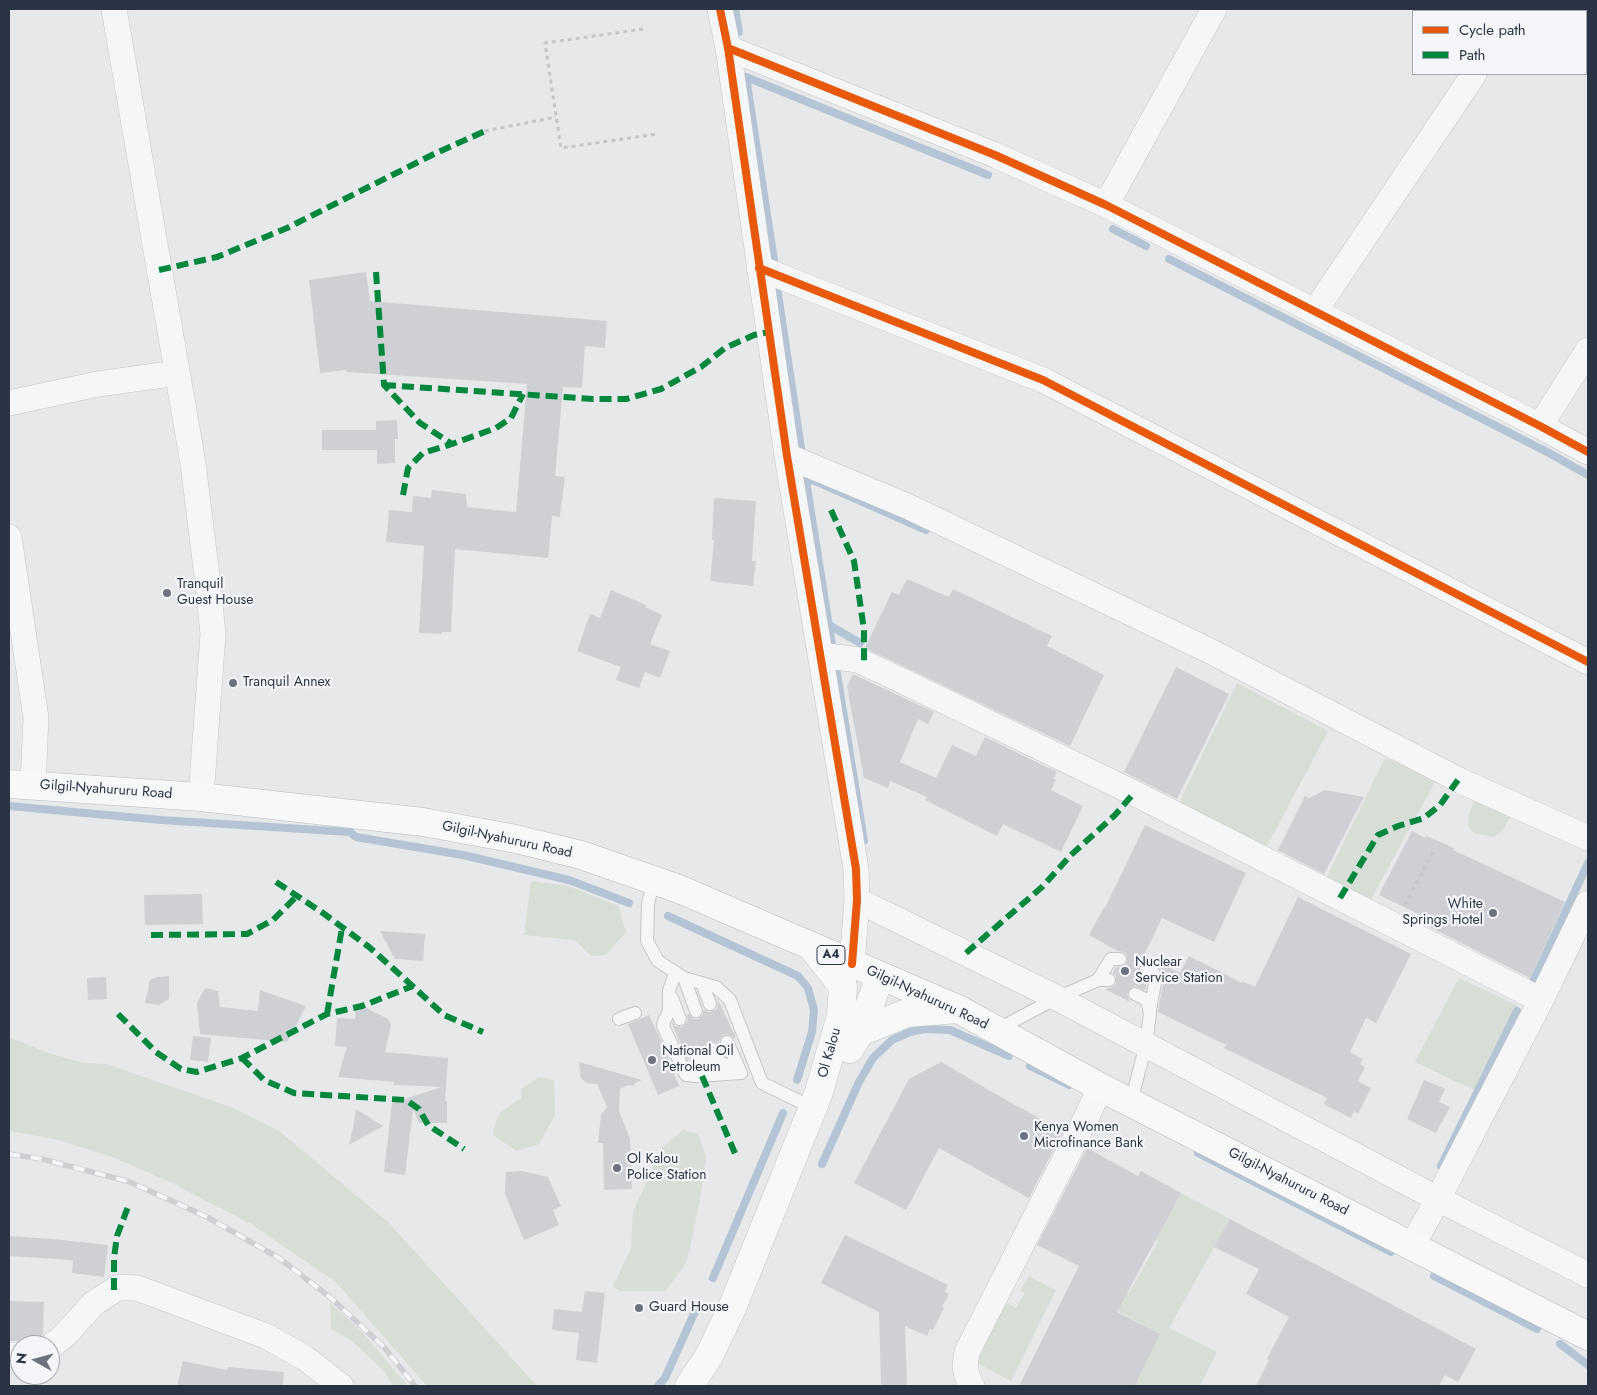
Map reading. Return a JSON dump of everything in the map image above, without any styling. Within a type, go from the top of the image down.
[{"type":"main road","name":"Gilgil-Nyahururu Road","points":[[21,784],[201,797],[423,822],[506,837],[580,856],[679,889],[958,1009],[1100,1087],[1588,1336]]},
{"type":"main road","name":"Ol Kalou","points":[[812,947],[843,986],[841,1016],[815,1101]]},
{"type":"main road","name":"Ol Kalou","points":[[815,1101],[860,1032],[880,976]]},
{"type":"main road","points":[[860,1032],[907,1014],[958,1009]]},
{"type":"main road","points":[[690,1386],[709,1356],[732,1308],[815,1101]]},
{"type":"street","points":[[114,9],[192,463],[213,634],[201,797]]},
{"type":"street","points":[[720,9],[728,48],[787,456],[856,869],[852,964]]},
{"type":"street","points":[[1106,205],[1214,9]]},
{"type":"street","points":[[728,48],[995,156],[1106,205],[1588,452]]},
{"type":"street","points":[[1315,311],[1473,75]]},
{"type":"street","points":[[759,268],[1043,380],[1588,662]]},
{"type":"street","points":[[1540,426],[1588,350]]},
{"type":"street","points":[[9,404],[98,384],[177,373]]},
{"type":"street","points":[[787,456],[907,506],[1208,650],[1461,782],[1588,838]]},
{"type":"street","points":[[9,537],[36,718],[21,784]]},
{"type":"street","points":[[821,655],[864,662],[1134,793],[1541,1000]]},
{"type":"street","points":[[856,900],[1057,998],[1438,1199],[1588,1275]]},
{"type":"street","points":[[1412,1246],[1541,1000],[1588,902]]},
{"type":"street","points":[[972,1386],[965,1366],[967,1352],[1090,1112],[1100,1087]]},
{"type":"street","points":[[60,1339],[94,1303],[119,1287],[137,1288],[266,1336],[304,1358],[341,1386]]},
{"type":"lane","points":[[653,881],[648,904],[646,941],[658,961],[680,975],[716,987],[730,1000],[762,1083]]},
{"type":"lane","points":[[996,1030],[1057,998],[1103,980],[1112,959],[1120,958]]},
{"type":"lane","points":[[1131,1102],[1146,1044],[1156,978],[1153,972],[1146,970]]},
{"type":"lane","points":[[680,975],[669,991],[669,1012],[664,1021],[664,1026],[686,1075],[741,1074]]},
{"type":"lane","points":[[680,975],[696,1011]]},
{"type":"lane","points":[[702,983],[710,1004]]},
{"type":"lane","points":[[669,991],[680,1019]]},
{"type":"lane","points":[[1135,994],[1147,1000],[1150,1012]]},
{"type":"lane","points":[[619,1019],[635,1013]]},
{"type":"lane","points":[[727,1042],[741,1074]]},
{"type":"lane","points":[[712,1049],[718,1061]]},
{"type":"lane","points":[[697,1057],[718,1061],[762,1083],[815,1101]]},
{"type":"path","points":[[642,29],[545,43],[561,148],[657,134]]},
{"type":"path","points":[[485,131],[556,118]]},
{"type":"path","points":[[1394,926],[1434,850]]},
{"type":"shaded area","points":[[1237,683],[1328,731],[1265,850],[1177,807]]},
{"type":"shaded area","points":[[1385,758],[1436,780],[1369,903],[1325,880]]},
{"type":"shaded area","points":[[1474,801],[1511,816],[1503,830],[1494,837],[1476,834],[1469,828],[1468,817]]},
{"type":"shaded area","points":[[531,881],[568,886],[618,906],[626,932],[606,955],[591,956],[575,940],[524,935]]},
{"type":"shaded area","points":[[1459,978],[1517,1005],[1474,1090],[1415,1062]]},
{"type":"shaded area","points":[[9,1037],[48,1053],[84,1063],[106,1064],[231,1107],[279,1131],[388,1222],[537,1386],[427,1386],[336,1282],[251,1224],[170,1182],[113,1157],[55,1139],[9,1131]]},
{"type":"shaded area","points":[[539,1077],[554,1080],[555,1115],[539,1144],[516,1151],[493,1135],[494,1128],[499,1114],[521,1098],[521,1089]]},
{"type":"shaded area","points":[[683,1130],[698,1134],[706,1156],[700,1200],[687,1261],[666,1291],[619,1291],[613,1286],[631,1249],[633,1212],[662,1148]]},
{"type":"shaded area","points":[[1181,1193],[1230,1219],[1169,1328],[1217,1352],[1200,1386],[1135,1386],[1160,1334],[1116,1310],[1125,1291],[1129,1293],[1158,1242],[1155,1240]]},
{"type":"shaded area","points":[[1029,1276],[1056,1290],[1011,1381],[977,1363],[979,1346],[987,1330],[1006,1303],[1016,1308],[1025,1293],[1020,1291]]},
{"type":"shaded area","points":[[330,1302],[362,1332],[408,1386],[393,1386],[385,1372],[351,1340],[331,1329]]},
{"type":"building","points":[[366,272],[370,301],[607,321],[605,348],[585,346],[582,388],[563,387],[555,476],[565,477],[560,517],[552,516],[548,558],[455,549],[451,632],[442,632],[442,634],[419,633],[424,546],[386,542],[389,510],[412,512],[413,496],[431,498],[432,490],[466,494],[467,507],[516,512],[527,384],[346,372],[346,370],[320,373],[309,280]]},
{"type":"building","points":[[397,420],[398,439],[395,439],[395,463],[377,464],[377,450],[322,450],[322,430],[376,430],[376,421]]},
{"type":"building","points":[[714,498],[756,501],[752,561],[756,561],[753,586],[710,581],[714,540],[712,540]]},
{"type":"building","points":[[907,579],[949,597],[953,589],[1052,636],[1047,646],[1104,675],[1070,746],[865,648],[892,592],[899,595]]},
{"type":"building","points":[[611,590],[646,605],[645,607],[662,615],[650,644],[670,651],[660,678],[645,672],[639,688],[616,680],[621,667],[577,651],[590,614],[600,618]]},
{"type":"building","points":[[1176,667],[1229,694],[1177,799],[1124,772]]},
{"type":"building","points":[[853,674],[934,712],[928,724],[918,719],[900,762],[936,778],[952,745],[976,756],[985,737],[1057,772],[1053,779],[1056,780],[1051,790],[1083,806],[1061,852],[1003,824],[997,836],[925,800],[927,797],[890,781],[888,788],[864,778],[847,686]]},
{"type":"building","points":[[1325,790],[1364,797],[1324,874],[1278,850],[1305,796],[1309,798]]},
{"type":"building","points":[[1145,825],[1246,873],[1214,942],[1162,918],[1144,955],[1180,973],[1189,956],[1242,983],[1242,981],[1255,987],[1298,897],[1411,954],[1376,1023],[1366,1018],[1350,1052],[1363,1059],[1360,1064],[1365,1067],[1358,1081],[1371,1088],[1358,1114],[1354,1111],[1351,1118],[1324,1104],[1327,1098],[1224,1048],[1226,1045],[1158,1012],[1164,979],[1160,968],[1156,964],[1145,962],[1140,965],[1138,972],[1141,976],[1148,979],[1145,990],[1135,986],[1130,988],[1127,994],[1130,1002],[1105,989],[1116,984],[1116,976],[1113,973],[1116,967],[1124,966],[1127,963],[1127,955],[1089,935],[1105,908]]},
{"type":"building","points":[[1412,831],[1425,838],[1426,836],[1454,848],[1453,850],[1565,902],[1530,978],[1430,927],[1433,921],[1379,895]]},
{"type":"building","points":[[202,894],[203,924],[145,925],[144,895]]},
{"type":"building","points":[[380,931],[425,934],[423,961],[395,959]]},
{"type":"building","points":[[169,976],[169,999],[159,1005],[145,1003],[150,980],[156,977]]},
{"type":"building","points":[[106,977],[107,999],[88,1000],[87,978]]},
{"type":"building","points":[[205,988],[218,991],[220,1007],[258,1011],[260,990],[306,1006],[287,1042],[200,1034],[197,1003]]},
{"type":"building","points":[[718,1000],[736,1038],[728,1034],[723,1035],[719,1041],[719,1046],[716,1042],[709,1042],[705,1045],[704,1050],[695,1049],[691,1051],[688,1061],[672,1024],[673,1022],[675,1026],[682,1027],[688,1021],[687,1015],[689,1014],[694,1019],[698,1019],[702,1016],[704,1009],[708,1012],[717,1009]]},
{"type":"building","points":[[356,1003],[388,1019],[391,1025],[385,1052],[448,1058],[445,1101],[447,1101],[447,1123],[419,1123],[413,1109],[405,1175],[384,1172],[392,1103],[442,1087],[394,1085],[394,1082],[338,1077],[347,1047],[335,1046],[337,1018],[355,1019]]},
{"type":"building","points":[[649,1015],[673,1067],[679,1086],[658,1095],[628,1024]]},
{"type":"building","points":[[193,1036],[211,1038],[208,1062],[190,1060]]},
{"type":"building","points":[[579,1062],[642,1080],[635,1083],[634,1086],[628,1085],[620,1089],[619,1111],[630,1139],[632,1189],[604,1190],[603,1143],[598,1143],[601,1115],[607,1107],[597,1084],[586,1083],[581,1078]]},
{"type":"building","points":[[941,1062],[1063,1131],[1029,1198],[939,1148],[906,1210],[854,1183],[909,1079]]},
{"type":"building","points":[[1424,1080],[1445,1089],[1439,1102],[1450,1107],[1436,1133],[1407,1119]]},
{"type":"building","points":[[356,1109],[383,1126],[349,1145],[354,1123]]},
{"type":"building","points":[[1087,1148],[1138,1176],[1141,1171],[1181,1193],[1117,1312],[1160,1334],[1135,1386],[1019,1386],[1079,1266],[1037,1245]]},
{"type":"building","points":[[522,1171],[548,1177],[561,1206],[553,1210],[559,1225],[524,1240],[505,1194],[506,1172]]},
{"type":"building","points":[[1230,1219],[1476,1349],[1458,1382],[1445,1375],[1439,1386],[1256,1386],[1269,1360],[1267,1359],[1289,1317],[1246,1294],[1259,1269],[1214,1247]]},
{"type":"building","points":[[845,1235],[948,1285],[945,1292],[949,1294],[942,1307],[944,1308],[933,1330],[930,1329],[927,1336],[905,1326],[907,1386],[881,1386],[879,1312],[821,1283]]},
{"type":"building","points":[[9,1236],[108,1245],[104,1277],[72,1273],[73,1260],[9,1256]]},
{"type":"building","points":[[585,1291],[605,1293],[597,1363],[576,1360],[579,1333],[552,1330],[554,1309],[582,1312]]},
{"type":"building","points":[[9,1301],[44,1302],[42,1335],[10,1335],[9,1341]]},
{"type":"building","points":[[183,1361],[227,1370],[228,1367],[284,1372],[283,1386],[177,1386]]},
{"type":"waterway","points":[[735,9],[739,32]]},
{"type":"waterway","points":[[746,77],[988,175]]},
{"type":"waterway","points":[[746,77],[774,260]]},
{"type":"waterway","points":[[1113,229],[1146,246]]},
{"type":"waterway","points":[[1169,259],[1549,453],[1588,475]]},
{"type":"waterway","points":[[777,287],[802,455]]},
{"type":"waterway","points":[[832,645],[806,481],[813,480],[926,530]]},
{"type":"waterway","points":[[829,625],[860,643]]},
{"type":"waterway","points":[[836,668],[864,841]]},
{"type":"waterway","points":[[9,806],[161,820],[350,832]]},
{"type":"waterway","points":[[350,828],[350,832],[356,837],[463,855],[569,880],[629,903]]},
{"type":"waterway","points":[[1532,984],[1588,863]]},
{"type":"waterway","points":[[668,916],[798,976],[808,988],[814,1010],[812,1032],[797,1080]]},
{"type":"waterway","points":[[1441,1166],[1517,1011]]},
{"type":"waterway","points":[[822,1164],[859,1082],[873,1058],[892,1040],[910,1032],[924,1029],[950,1030],[1009,1056]]},
{"type":"waterway","points":[[1030,1066],[1069,1085]]},
{"type":"waterway","points":[[713,1278],[783,1113]]},
{"type":"waterway","points":[[1198,1153],[1391,1252]]},
{"type":"waterway","points":[[1434,1276],[1537,1329]]},
{"type":"waterway","points":[[658,1386],[665,1378],[698,1305]]},
{"type":"waterway","points":[[1560,1344],[1588,1365]]},
{"type":"railway","points":[[9,1154],[42,1159],[130,1182],[207,1217],[279,1258],[331,1298],[384,1347],[415,1386]]},
{"type":"marked path","points":[[159,270],[217,257],[287,228],[434,154],[485,131]]},
{"type":"marked path","points":[[376,272],[384,385],[420,423],[452,444]]},
{"type":"marked path","points":[[384,385],[593,399],[626,399],[661,389],[701,367],[725,348],[754,335],[769,332]]},
{"type":"marked path","points":[[403,495],[408,468],[423,453],[496,428],[511,418],[523,394]]},
{"type":"marked path","points":[[831,510],[854,561],[864,630],[864,662]]},
{"type":"marked path","points":[[1340,898],[1378,835],[1398,826],[1424,818],[1440,805],[1458,780]]},
{"type":"marked path","points":[[966,953],[1042,887],[1071,855],[1115,815],[1134,793]]},
{"type":"marked path","points":[[276,882],[323,913],[369,947],[444,1015],[483,1032]]},
{"type":"marked path","points":[[151,935],[247,934],[273,920],[297,896]]},
{"type":"marked path","points":[[327,1014],[342,928]]},
{"type":"marked path","points":[[118,1014],[156,1052],[181,1069],[197,1072],[242,1058],[327,1014],[362,1006],[413,986]]},
{"type":"marked path","points":[[242,1058],[264,1080],[294,1093],[406,1100],[419,1109],[428,1125],[464,1149]]},
{"type":"marked path","points":[[702,1076],[737,1158]]},
{"type":"marked path","points":[[114,1290],[114,1258],[117,1236],[129,1204]]},
{"type":"cycle path","points":[[720,9],[728,48],[787,456],[856,869],[857,900],[852,964]]},
{"type":"cycle path","points":[[728,48],[995,155],[1106,205],[1588,452]]},
{"type":"cycle path","points":[[759,268],[1043,380],[1588,662]]},
{"type":"place","name":"Tranquil Guest House","points":[[167,593]]},
{"type":"place","name":"Tranquil Annex","points":[[233,683]]},
{"type":"place","name":"White Springs Hotel","points":[[1493,913]]},
{"type":"place","name":"Nuclear Service Station","points":[[1125,971]]},
{"type":"place","name":"National Oil Petroleum","points":[[652,1060]]},
{"type":"place","name":"Kenya Women Microfinance Bank","points":[[1024,1136]]},
{"type":"place","name":"Ol Kalou Police Station","points":[[617,1168]]},
{"type":"place","name":"Guard House","points":[[639,1308]]}]
